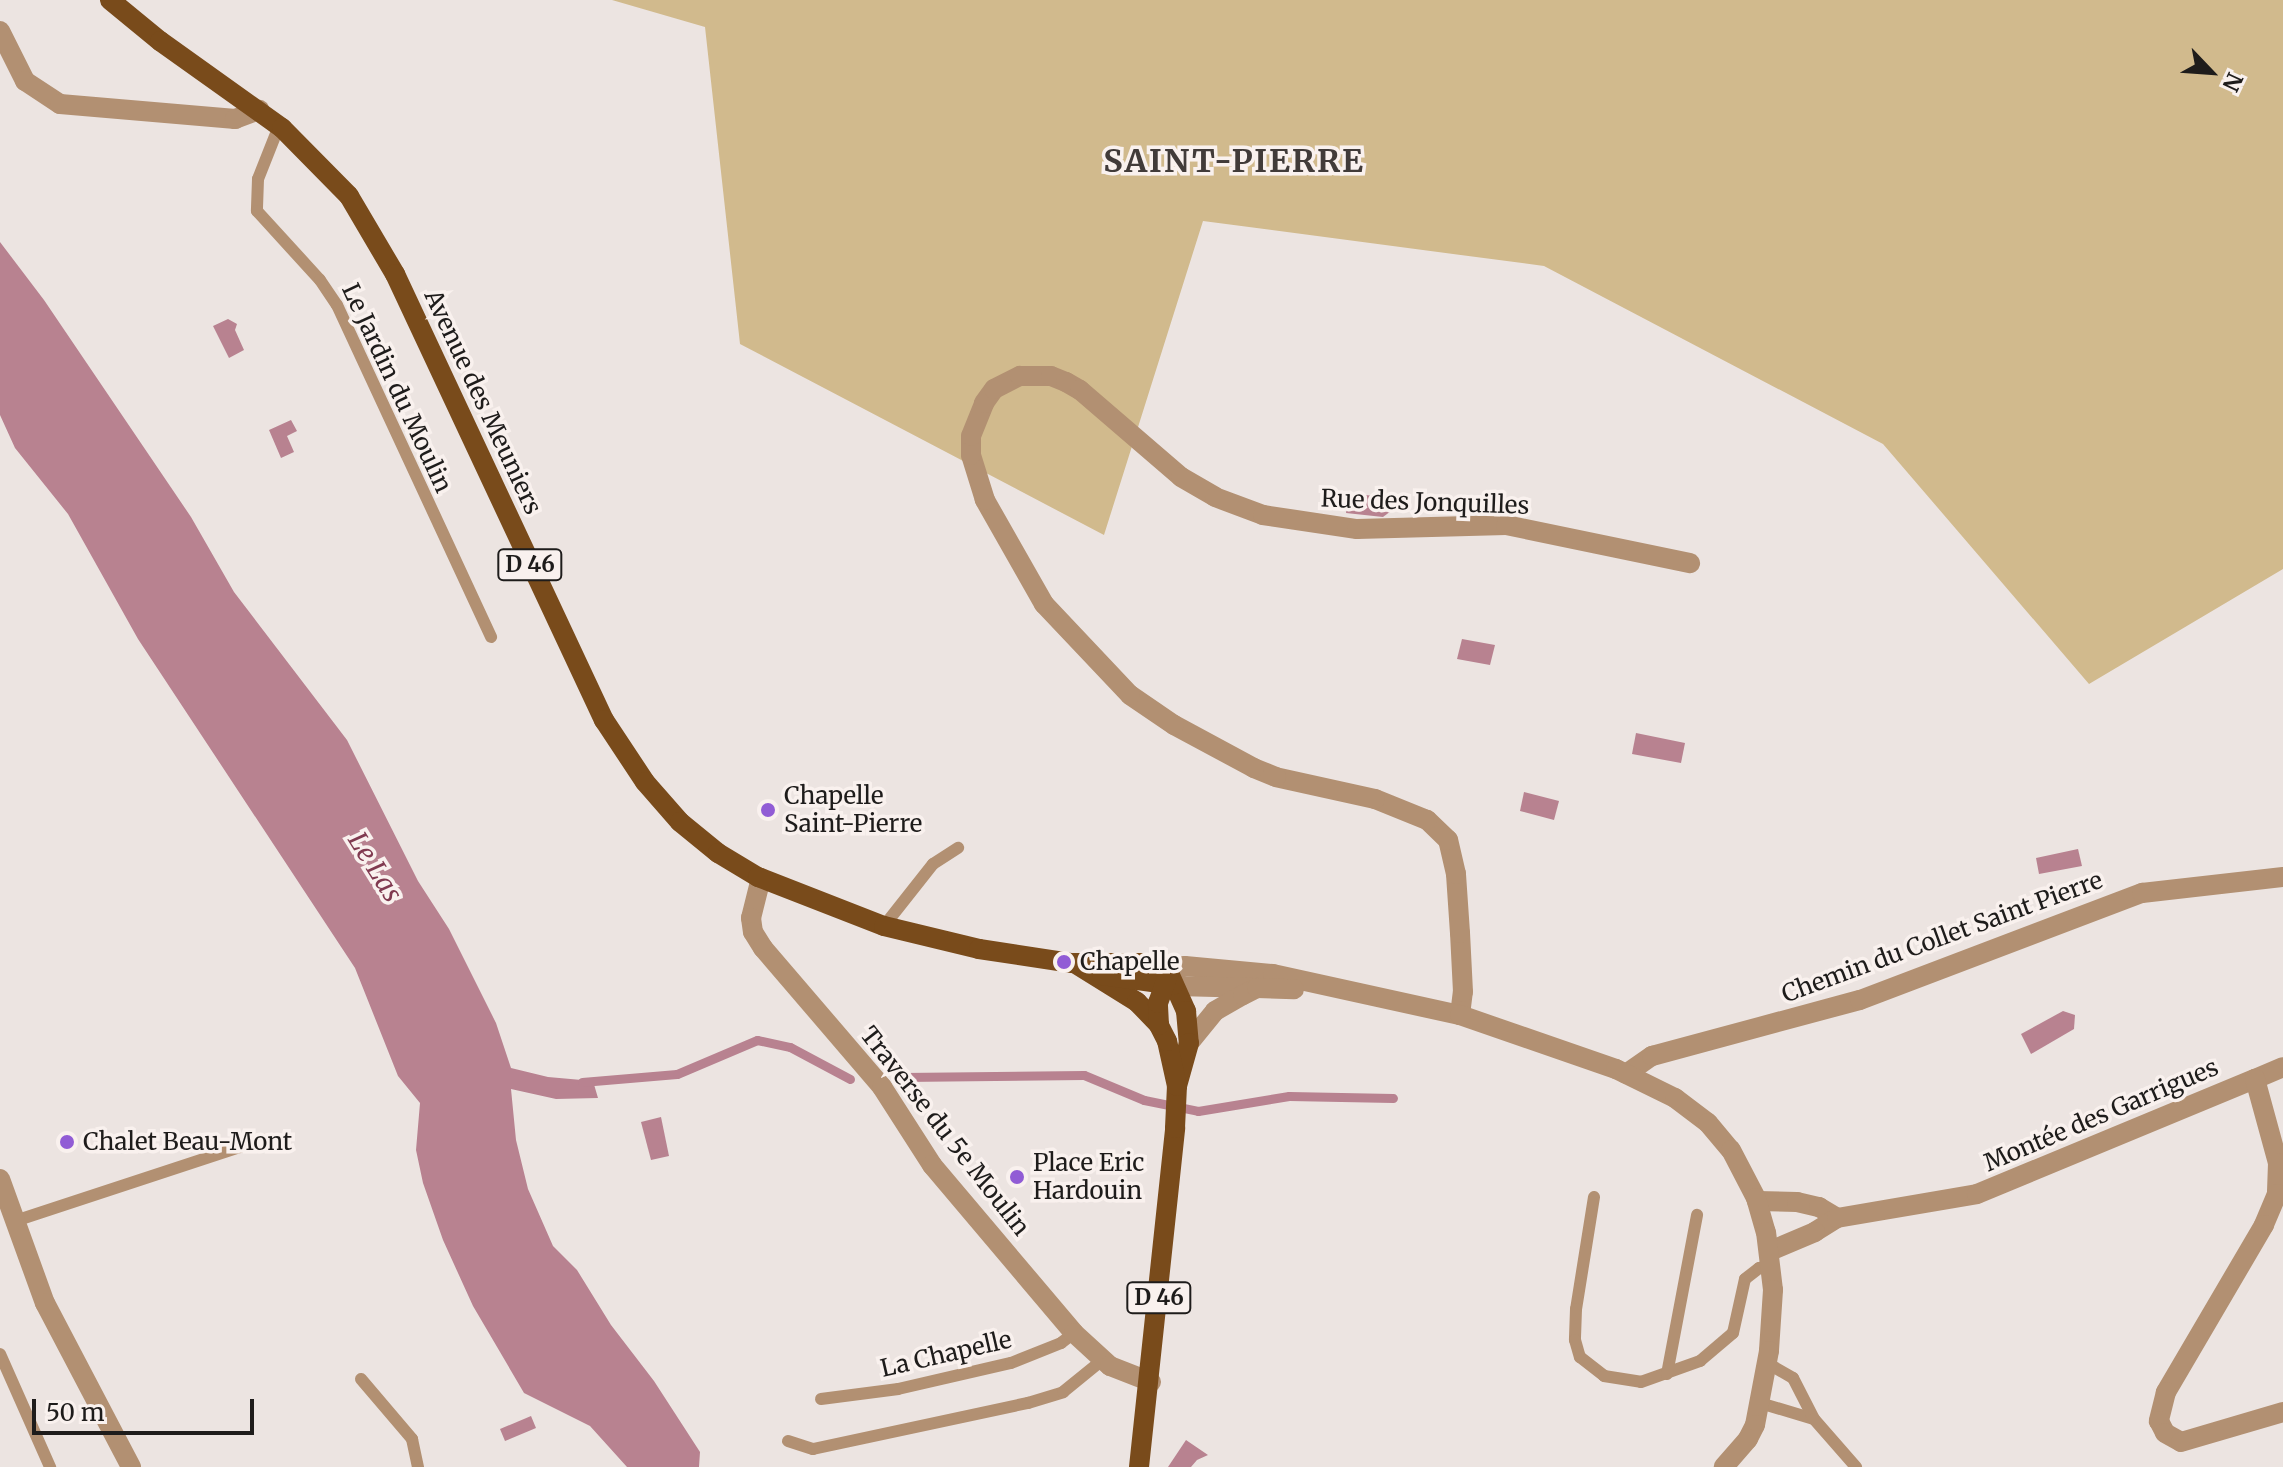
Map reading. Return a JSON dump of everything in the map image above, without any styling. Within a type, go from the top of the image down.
[{"type":"main road","name":"Avenue des Meuniers","points":[[110,0],[160,41],[279,126],[342,187],[385,255],[481,453],[566,644],[627,756],[663,804],[696,837],[761,878],[884,926],[979,949],[1072,963],[1145,963],[1170,981]]},
{"type":"main road","name":"Avenue des Meuniers","points":[[1072,963],[1137,1002],[1159,1025]]},
{"type":"main road","points":[[1094,974],[1170,981],[1158,1003],[1159,1025]]},
{"type":"main road","name":"D 46","points":[[1139,1467],[1151,1382],[1177,1086],[1189,1043],[1186,1011],[1170,981]]},
{"type":"main road","name":"D 46","points":[[1159,1025],[1167,1041],[1177,1086]]},
{"type":"street","points":[[0,31],[25,81],[60,104],[235,119],[259,110]]},
{"type":"street","name":"Rue des Jonquilles","points":[[1460,1015],[1463,992],[1456,874],[1448,840],[1427,820],[1375,799],[1287,780],[1254,768],[1174,725],[1130,695],[1044,604],[985,500],[971,455],[971,436],[984,403],[994,389],[1020,376],[1051,376],[1066,382],[1080,390],[1181,477],[1215,497],[1263,515],[1357,529],[1506,525],[1690,563]]},
{"type":"street","name":"Chemin du Collet Saint Pierre","points":[[1626,1074],[1652,1056],[1860,1000],[2142,893],[2283,877]]},
{"type":"street","name":"Traverse du 5e Moulin","points":[[761,878],[751,918],[757,939],[882,1087],[943,1179],[1074,1333],[1101,1361],[1151,1382]]},
{"type":"street","points":[[1170,981],[1185,966],[1273,974],[1460,1015],[1626,1074],[1675,1098],[1721,1136],[1757,1201],[1770,1258],[1773,1313],[1760,1403],[1748,1439],[1724,1467]]},
{"type":"street","points":[[1170,981],[1257,988],[1346,990]]},
{"type":"street","points":[[1189,1043],[1215,1011],[1257,988]]},
{"type":"street","points":[[2255,1079],[2283,1067]]},
{"type":"street","name":"Montée des Garrigues","points":[[1770,1258],[1837,1218],[1977,1194],[2255,1079],[2278,1163],[2277,1194],[2264,1225],[2166,1392],[2159,1421],[2165,1433],[2181,1442],[2283,1412]]},
{"type":"street","points":[[0,1179],[45,1303],[131,1467]]},
{"type":"street","points":[[1757,1201],[1797,1202],[1819,1207],[1837,1218]]},
{"type":"lane","name":"Le Jardin du Moulin","points":[[279,126],[258,179],[257,211],[320,280],[337,305],[491,637]]},
{"type":"lane","points":[[884,926],[933,864],[958,848]]},
{"type":"lane","points":[[15,1221],[264,1139]]},
{"type":"lane","points":[[1594,1197],[1576,1309],[1575,1340],[1580,1357],[1604,1376],[1641,1382],[1700,1361],[1727,1341],[1738,1318],[1745,1279],[1770,1258]]},
{"type":"lane","points":[[1667,1374],[1697,1215]]},
{"type":"lane","name":"La Chapelle","points":[[821,1399],[912,1387],[1011,1363],[1061,1343],[1074,1333]]},
{"type":"lane","points":[[0,1354],[50,1467]]},
{"type":"lane","points":[[788,1441],[813,1449],[1028,1403],[1075,1385],[1101,1361]]},
{"type":"lane","points":[[1767,1363],[1793,1378],[1814,1419],[1856,1467]]},
{"type":"lane","points":[[361,1379],[412,1439],[418,1467]]},
{"type":"lane","points":[[1760,1403],[1814,1419]]},
{"type":"shaded area","points":[[612,0],[2283,0],[2283,569],[2089,684],[1883,444],[1544,266],[1203,221],[1104,535],[740,344],[705,27]]},
{"type":"water","name":"Le Las","points":[[0,242],[44,300],[191,517],[234,592],[347,740],[418,881],[449,929],[496,1023],[511,1068],[548,1077],[593,1081],[598,1098],[556,1099],[511,1089],[516,1140],[528,1189],[553,1246],[577,1270],[611,1325],[654,1381],[700,1452],[699,1467],[627,1467],[590,1426],[524,1393],[473,1306],[443,1240],[423,1183],[416,1150],[420,1103],[398,1076],[355,968],[138,639],[68,514],[15,448],[0,415]]},
{"type":"water","points":[[228,319],[237,324],[235,330],[244,350],[229,358],[213,326]]},
{"type":"water","points":[[291,420],[297,431],[287,436],[294,452],[281,458],[269,430]]},
{"type":"water","points":[[1350,493],[1390,498],[1391,511],[1383,517],[1346,513]]},
{"type":"water","points":[[1462,639],[1495,645],[1490,665],[1457,659]]},
{"type":"water","points":[[1636,733],[1685,743],[1681,763],[1632,754]]},
{"type":"water","points":[[1524,792],[1559,801],[1554,820],[1520,811]]},
{"type":"water","points":[[2078,849],[2082,866],[2039,874],[2036,858]]},
{"type":"water","points":[[2063,1011],[2075,1015],[2074,1029],[2031,1054],[2021,1034]]},
{"type":"water","points":[[661,1117],[669,1156],[651,1160],[641,1122]]},
{"type":"water","points":[[531,1416],[536,1428],[505,1441],[500,1429]]},
{"type":"water","points":[[1186,1440],[1208,1455],[1191,1467],[1168,1467]]},
{"type":"waterway","points":[[582,1082],[677,1074],[757,1040],[790,1047],[850,1079]]},
{"type":"waterway","points":[[903,1077],[1084,1075],[1144,1100],[1198,1111],[1289,1096],[1393,1098]]},
{"type":"place","name":"Chapelle Saint-Pierre","points":[[768,810]]},
{"type":"place","name":"Chapelle","points":[[1064,962]]},
{"type":"place","name":"Chalet Beau-Mont","points":[[67,1142]]},
{"type":"place","name":"Place Eric Hardouin","points":[[1017,1177]]},
{"type":"district","name":"SAINT-PIERRE","points":[[1234,161]]}]
